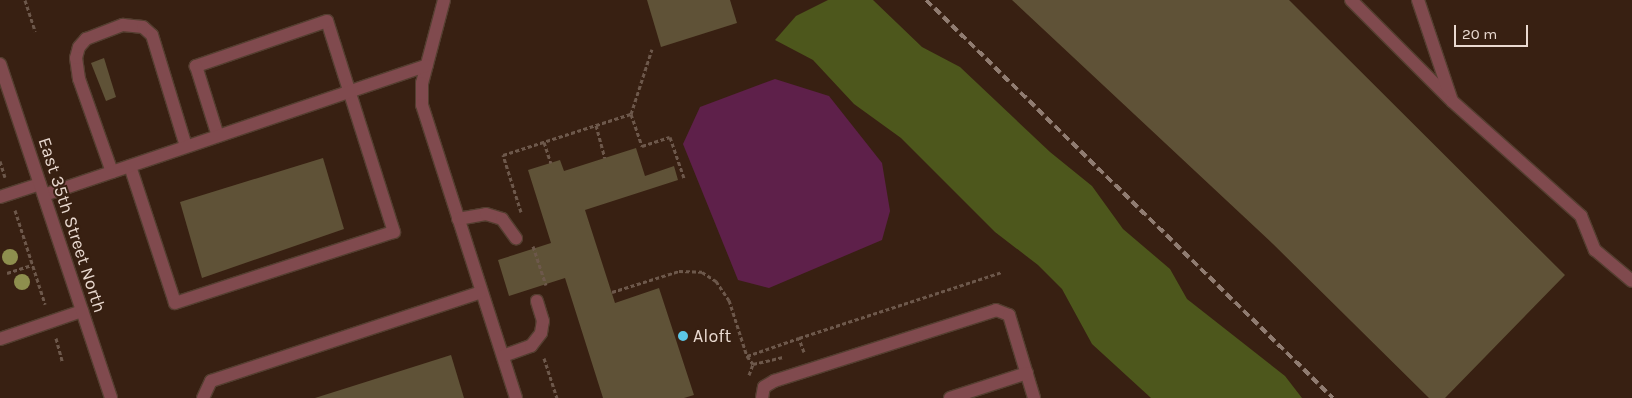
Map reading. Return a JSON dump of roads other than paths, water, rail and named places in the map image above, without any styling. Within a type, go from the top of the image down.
[{"type":"street","points":[[444,0],[427,65],[422,106],[516,398]]},
{"type":"street","points":[[1351,0],[1452,101],[1581,216],[1594,250],[1632,281]]},
{"type":"street","points":[[1418,0],[1452,101]]},
{"type":"street","points":[[130,166],[175,303],[394,232],[327,21],[196,66],[218,136]]},
{"type":"street","points":[[112,172],[80,79],[78,47],[86,39],[132,24],[152,35],[186,146]]},
{"type":"street","name":"East 35th Street North","points":[[0,64],[111,398]]},
{"type":"street","points":[[5,196],[42,190],[112,172],[427,65]]},
{"type":"street","points":[[458,219],[486,214],[502,219],[516,238]]},
{"type":"street","points":[[203,398],[211,381],[481,292]]},
{"type":"street","points":[[503,356],[531,346],[541,333],[543,321],[537,300]]},
{"type":"street","points":[[762,398],[764,387],[774,380],[996,310],[1009,315],[1034,398]]},
{"type":"street","points":[[0,339],[82,311]]},
{"type":"street","points":[[950,398],[1027,373]]},
{"type":"railway","points":[[926,0],[1333,398]]},
{"type":"place","name":"Aloft","points":[[683,336]]}]
